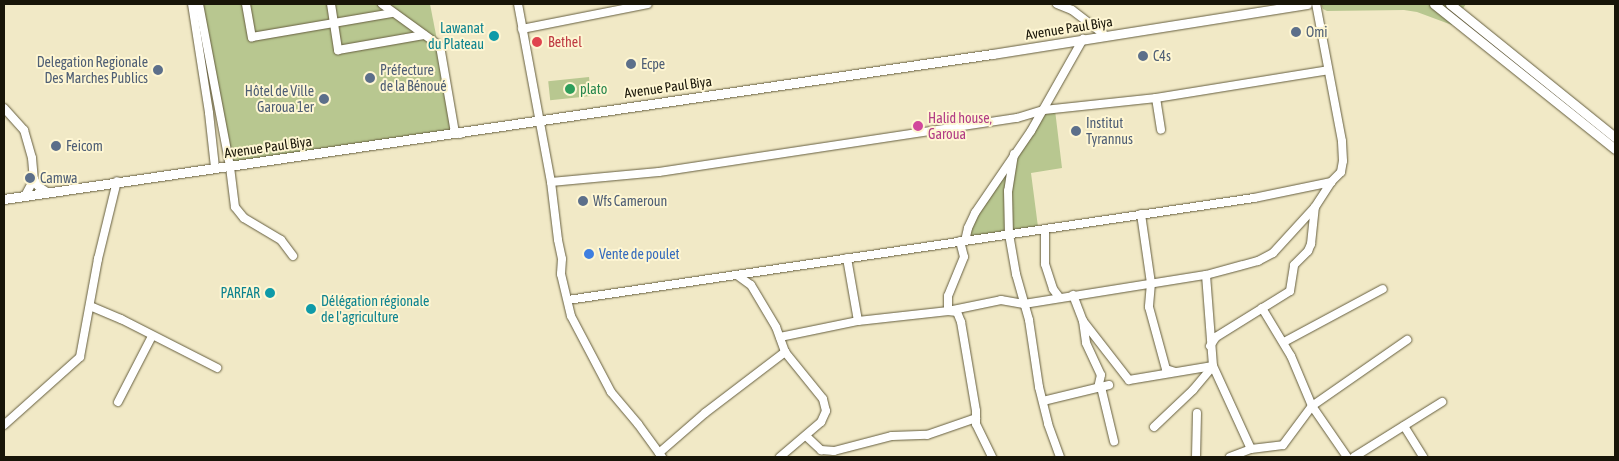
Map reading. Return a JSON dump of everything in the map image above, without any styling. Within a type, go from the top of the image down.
[{"type":"main road","name":"Avenue Paul Biya","points":[[4,198],[230,167],[1106,36],[1307,4]]},
{"type":"main road","points":[[1434,4],[1615,149]]},
{"type":"main road","points":[[1450,4],[1615,137]]},
{"type":"street","points":[[192,4],[209,113],[215,166]]},
{"type":"street","points":[[199,4],[230,167],[235,207],[238,213],[281,240],[293,256]]},
{"type":"street","points":[[246,4],[252,36],[393,13]]},
{"type":"street","points":[[331,4],[338,50],[424,34]]},
{"type":"street","points":[[382,4],[440,46],[455,133]]},
{"type":"street","points":[[518,4],[551,182],[562,259],[561,274],[571,316],[611,392],[661,455],[705,413],[785,352]]},
{"type":"street","points":[[522,30],[648,4]]},
{"type":"street","points":[[1057,4],[1072,10],[1106,36]]},
{"type":"street","points":[[780,337],[858,321],[948,311],[1001,300],[1024,304],[1206,275],[1266,257],[1315,206],[1331,182],[1341,172],[1343,161],[1342,141],[1316,4]]},
{"type":"street","points":[[948,311],[948,296],[964,257],[963,241],[975,213],[1044,110],[1083,39]]},
{"type":"street","points":[[551,182],[659,172],[1018,118],[1044,110],[1156,98],[1328,70]]},
{"type":"street","points":[[1156,98],[1161,130]]},
{"type":"street","points":[[4,108],[24,130],[32,158],[34,179],[38,186],[47,192]]},
{"type":"street","points":[[1014,154],[1008,191],[1009,234],[1048,424],[1060,457]]},
{"type":"street","points":[[25,196],[34,179]]},
{"type":"street","points":[[4,425],[80,357],[98,259],[117,181]]},
{"type":"street","points":[[568,300],[1254,198],[1331,182]]},
{"type":"street","points":[[1210,346],[1216,336],[1292,288],[1294,265],[1308,251],[1311,244],[1315,206]]},
{"type":"street","points":[[1141,214],[1151,283],[1149,307],[1166,370],[1178,373]]},
{"type":"street","points":[[1045,229],[1045,264],[1053,289],[1059,297]]},
{"type":"street","points":[[847,258],[858,321]]},
{"type":"street","points":[[737,275],[751,285],[780,337],[785,352],[823,400],[826,411],[821,422],[780,457]]},
{"type":"street","points":[[1206,275],[1213,366],[1232,412],[1251,450]]},
{"type":"street","points":[[1284,342],[1383,289]]},
{"type":"street","points":[[1074,295],[1083,321],[1084,337],[1101,375],[1114,441]]},
{"type":"street","points":[[90,306],[217,368]]},
{"type":"street","points":[[1262,308],[1284,342],[1312,406],[1347,457]]},
{"type":"street","points":[[948,311],[957,312],[961,322],[978,431],[984,438],[992,457]]},
{"type":"street","points":[[1083,321],[1129,380],[1213,366]]},
{"type":"street","points":[[118,402],[152,336]]},
{"type":"street","points":[[1230,457],[1251,450],[1283,445],[1312,406],[1407,340]]},
{"type":"street","points":[[1154,427],[1193,390],[1213,366]]},
{"type":"street","points":[[1043,401],[1102,386]]},
{"type":"street","points":[[1354,457],[1442,402]]},
{"type":"street","points":[[1196,457],[1197,413]]},
{"type":"street","points":[[806,436],[821,450],[834,451],[892,436],[927,435],[976,418]]},
{"type":"street","points":[[1404,426],[1423,457]]},
{"type":"green space","points":[[200,4],[430,4],[455,133],[230,167]]},
{"type":"green space","points":[[1321,4],[1466,4],[1452,25],[1417,12],[1404,10],[1327,11],[1323,9]]},
{"type":"green space","name":"plato","points":[[589,77],[591,96],[550,100],[548,81]]},
{"type":"green space","points":[[1044,110],[1055,110],[1062,168],[1031,173],[1038,227],[965,241],[968,228]]},
{"type":"place","name":"Omi","points":[[1296,32]]},
{"type":"place","name":"Lawanat du Plateau","points":[[494,36]]},
{"type":"place","name":"Bethel","points":[[537,42]]},
{"type":"place","name":"C4s","points":[[1143,56]]},
{"type":"place","name":"Ecpe","points":[[631,64]]},
{"type":"place","name":"Delegation Regionale Des Marches Publics","points":[[158,70]]},
{"type":"place","name":"Préfecture de la Bénoué","points":[[370,78]]},
{"type":"place","name":"plato","points":[[570,89]]},
{"type":"place","name":"Hôtel de Ville Garoua 1er","points":[[324,99]]},
{"type":"place","name":"Halid house, Garoua","points":[[918,126]]},
{"type":"place","name":"Institut Tyrannus","points":[[1076,131]]},
{"type":"place","name":"Feicom","points":[[56,146]]},
{"type":"place","name":"Camwa","points":[[30,178]]},
{"type":"place","name":"Wfs Cameroun","points":[[583,201]]},
{"type":"place","name":"Vente de poulet","points":[[589,254]]},
{"type":"place","name":"PARFAR","points":[[270,293]]},
{"type":"place","name":"Délégation régionale de l'agriculture","points":[[311,309]]}]
